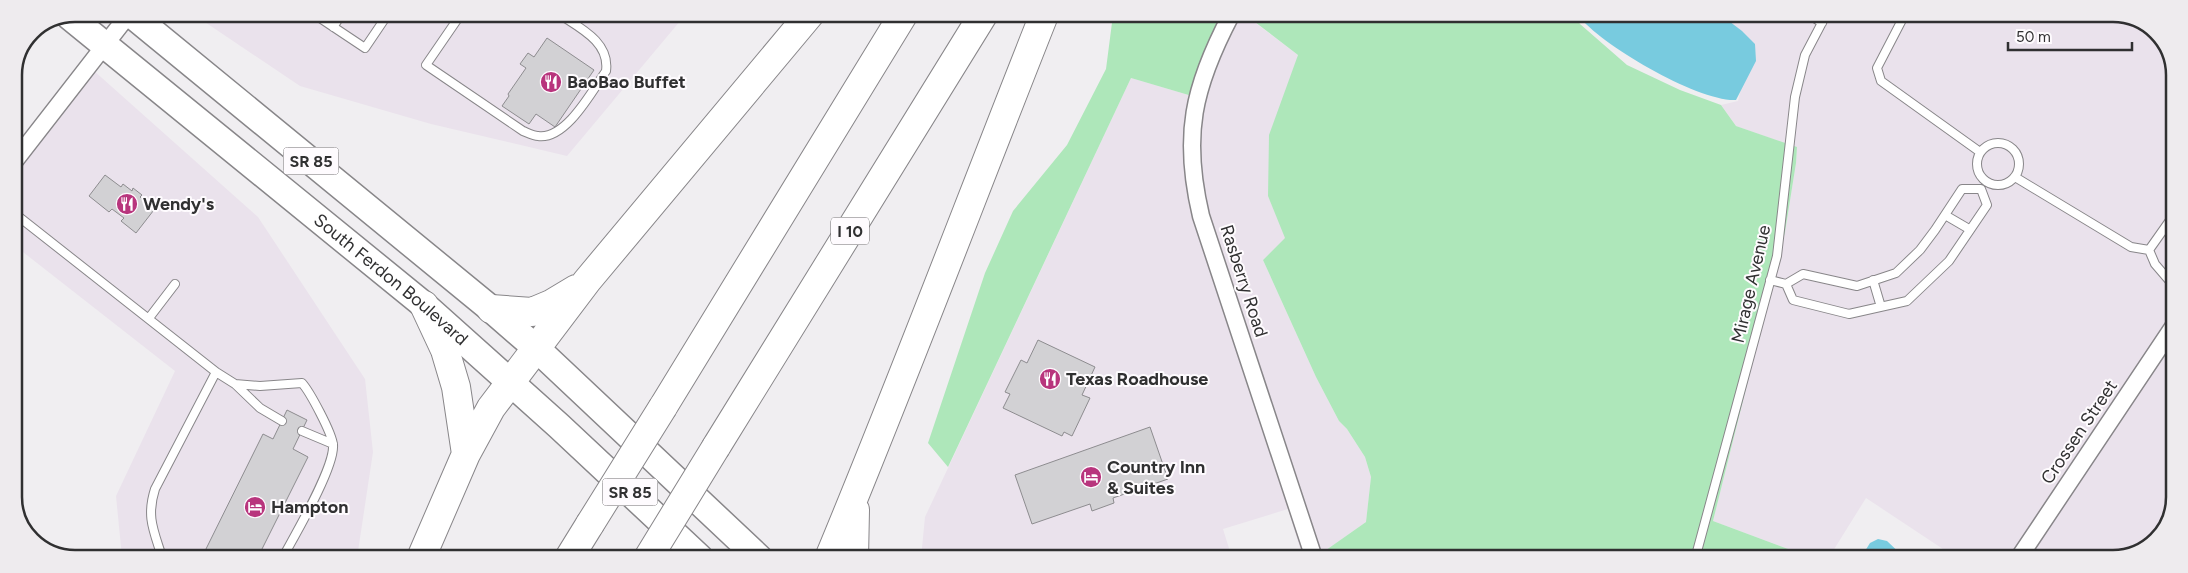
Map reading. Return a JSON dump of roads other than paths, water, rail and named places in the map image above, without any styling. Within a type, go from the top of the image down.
[{"type":"highway","name":"South Ferdon Boulevard","points":[[77,22],[424,305],[511,382],[691,550]]},
{"type":"highway","name":"SR 85","points":[[140,22],[491,308],[751,550]]},
{"type":"highway","points":[[424,550],[466,454],[491,408],[587,281],[803,22]]},
{"type":"highway","points":[[574,550],[899,22]]},
{"type":"highway","name":"I 10","points":[[653,550],[979,22]]},
{"type":"highway","points":[[833,550],[856,497],[862,473],[918,340],[1041,22]]},
{"type":"highway","points":[[491,308],[532,312],[551,304],[587,281]]},
{"type":"highway","points":[[424,305],[445,350],[456,387],[466,454]]},
{"type":"highway","points":[[854,550],[856,497]]},
{"type":"street","points":[[22,152],[124,22]]},
{"type":"street","name":"Rasberry Road","points":[[1228,22],[1213,49],[1199,89],[1191,131],[1192,174],[1201,216],[1311,550]]},
{"type":"street","name":"Crossen Street","points":[[2024,550],[2166,338]]},
{"type":"lane","points":[[326,22],[365,48],[383,22]]},
{"type":"lane","points":[[333,27],[336,22]]},
{"type":"lane","points":[[456,22],[426,65],[524,131],[539,137],[554,133],[567,126],[606,71],[607,62],[604,51],[595,38],[572,22]]},
{"type":"lane","points":[[1901,22],[1877,68],[1881,81],[1980,152]]},
{"type":"lane","name":"Mirage Avenue","points":[[1697,550],[1777,256],[1795,97],[1805,55],[1822,23]]},
{"type":"lane","points":[[1770,280],[1786,284],[1803,274],[1857,286],[1896,273],[1920,250],[1962,190],[1983,186],[2003,185],[2015,177],[2019,163],[2014,150],[2008,145],[1993,144],[1980,152],[1976,167],[1983,186],[1987,205],[1949,261],[1907,301],[1848,314],[1793,300],[1786,284]]},
{"type":"lane","points":[[2015,177],[2131,248],[2149,250]]},
{"type":"lane","points":[[1945,215],[1969,229]]},
{"type":"lane","points":[[22,219],[216,372],[235,384],[260,408],[282,421]]},
{"type":"lane","points":[[2149,250],[2165,228]]},
{"type":"lane","points":[[2149,250],[2155,264],[2165,276]]},
{"type":"lane","points":[[1873,280],[1881,307]]},
{"type":"lane","points":[[149,318],[176,284]]},
{"type":"lane","points":[[160,550],[150,515],[150,504],[155,489],[216,372]]},
{"type":"lane","points":[[235,384],[260,386],[302,383],[311,393],[333,444],[330,466],[287,550]]},
{"type":"lane","points":[[302,431],[333,444]]},
{"type":"water","points":[[1585,22],[1730,22],[1755,44],[1756,61],[1736,100],[1719,98],[1699,92],[1651,70],[1628,56]]},
{"type":"water","points":[[1878,539],[1887,541],[1896,550],[1866,550],[1870,543]]},
{"type":"place","name":"BaoBao Buffet","points":[[551,82]]},
{"type":"place","name":"Wendy's","points":[[127,204]]},
{"type":"place","name":"Texas Roadhouse","points":[[1050,379]]},
{"type":"place","name":"Country Inn & Suites","points":[[1091,477]]},
{"type":"place","name":"Hampton","points":[[255,507]]}]
